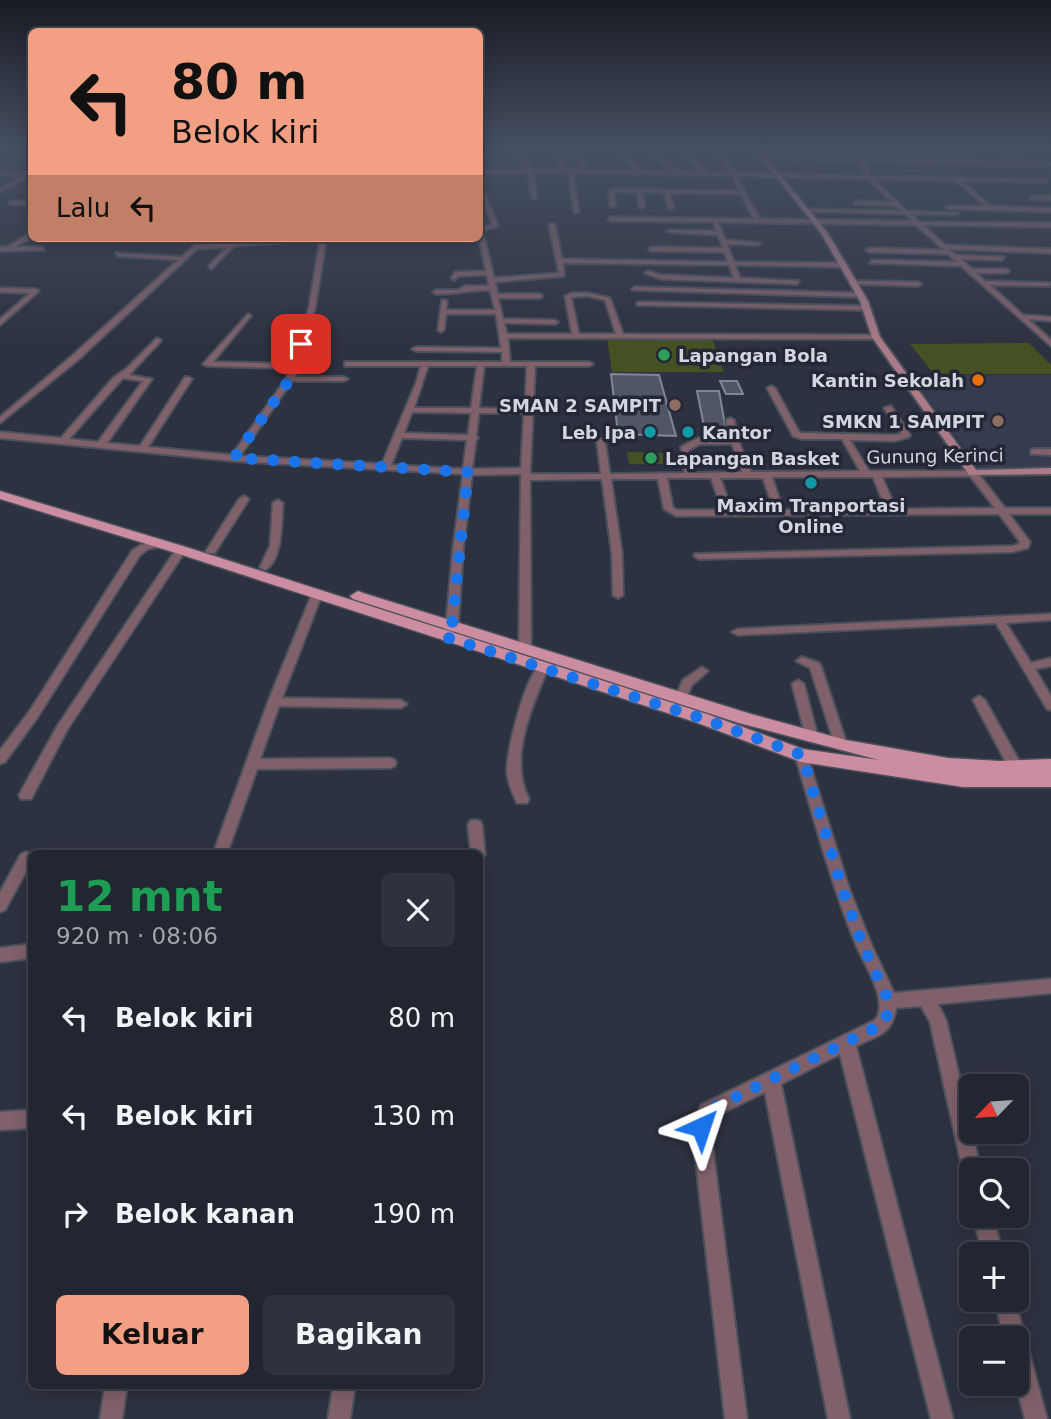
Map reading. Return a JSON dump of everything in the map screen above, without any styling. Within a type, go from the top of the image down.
[{"type":"main road","points":[[0,485],[265,567],[317,594],[449,631],[525,648],[812,738],[965,767],[1051,766]]},
{"type":"main road","points":[[0,495],[159,544],[294,581],[449,631],[542,668],[701,718],[802,755],[962,780],[1051,780]]},
{"type":"street","points":[[483,229],[495,226],[491,214]]},
{"type":"street","points":[[754,214],[758,221]]},
{"type":"street","points":[[699,556],[1012,549],[1024,546],[1025,542],[876,337],[867,308],[845,265],[809,214]]},
{"type":"street","points":[[907,214],[1051,344]]},
{"type":"street","points":[[611,219],[1051,225]]},
{"type":"street","points":[[715,221],[738,280]]},
{"type":"street","points":[[436,292],[459,292],[491,280],[560,275],[562,273],[552,225]]},
{"type":"street","points":[[670,232],[719,233]]},
{"type":"street","points":[[8,249],[28,236]]},
{"type":"street","points":[[0,421],[76,357],[180,258],[201,242]]},
{"type":"street","points":[[195,247],[264,242]]},
{"type":"street","points":[[234,458],[290,379],[312,308],[324,242]]},
{"type":"street","points":[[483,242],[504,336],[506,363]]},
{"type":"street","points":[[722,243],[758,243]]},
{"type":"street","points":[[211,267],[233,244]]},
{"type":"street","points":[[0,249],[42,249]]},
{"type":"street","points":[[652,249],[726,250]]},
{"type":"street","points":[[869,250],[1051,251]]},
{"type":"street","points":[[950,252],[1051,259]]},
{"type":"street","points":[[118,254],[180,258]]},
{"type":"street","points":[[559,261],[845,265]]},
{"type":"street","points":[[872,262],[962,264]]},
{"type":"street","points":[[970,271],[1006,271]]},
{"type":"street","points":[[648,273],[661,277],[797,282]]},
{"type":"street","points":[[454,278],[455,274],[491,280]]},
{"type":"street","points":[[854,283],[918,284]]},
{"type":"street","points":[[984,283],[1049,284]]},
{"type":"street","points":[[0,289],[36,292],[0,323]]},
{"type":"street","points":[[635,289],[861,295]]},
{"type":"street","points":[[576,337],[568,296],[572,295],[606,297],[620,336]]},
{"type":"street","points":[[494,296],[540,296]]},
{"type":"street","points":[[441,330],[444,301]]},
{"type":"street","points":[[639,304],[867,308]]},
{"type":"street","points":[[443,312],[498,313]]},
{"type":"street","points":[[248,316],[207,364],[294,366]]},
{"type":"street","points":[[1021,317],[1051,319]]},
{"type":"street","points":[[500,321],[555,322]]},
{"type":"street","points":[[705,335],[707,324]]},
{"type":"street","points":[[1037,332],[1051,332]]},
{"type":"street","points":[[504,336],[876,337]]},
{"type":"street","points":[[62,442],[116,380],[157,340]]},
{"type":"street","points":[[416,349],[505,350]]},
{"type":"street","points":[[449,631],[481,363]]},
{"type":"street","points":[[348,364],[589,364]]},
{"type":"street","points":[[385,468],[410,410],[425,364]]},
{"type":"street","points":[[525,648],[525,474],[531,364]]},
{"type":"street","points":[[100,446],[148,379],[122,376]]},
{"type":"street","points":[[142,449],[188,379]]},
{"type":"street","points":[[290,379],[344,379]]},
{"type":"street","points":[[771,388],[797,435],[904,437],[904,431],[888,408]]},
{"type":"street","points":[[410,410],[530,411]]},
{"type":"street","points":[[730,420],[747,474]]},
{"type":"street","name":"Gunung Kerinci","points":[[0,435],[234,458],[525,474],[606,476],[1051,471]]},
{"type":"street","points":[[400,435],[474,438]]},
{"type":"street","points":[[844,436],[871,474],[892,511]]},
{"type":"street","points":[[690,475],[684,449],[698,441],[735,442]]},
{"type":"street","points":[[601,442],[617,554],[618,595]]},
{"type":"street","points":[[1034,452],[1051,452]]},
{"type":"street","points":[[766,474],[779,511]]},
{"type":"street","points":[[662,475],[673,512],[1051,511]]},
{"type":"street","points":[[715,475],[728,512]]},
{"type":"street","points":[[211,551],[244,499]]},
{"type":"street","points":[[265,567],[275,546],[278,503]]},
{"type":"street","points":[[0,759],[33,715],[136,553],[145,547],[159,544]]},
{"type":"street","points":[[26,795],[62,728],[181,550]]},
{"type":"street","points":[[221,850],[274,702],[317,594]]},
{"type":"street","points":[[738,632],[1051,617]]},
{"type":"street","points":[[998,618],[1051,706]]},
{"type":"street","points":[[802,661],[815,666],[841,745]]},
{"type":"street","points":[[1028,667],[1051,662]]},
{"type":"street","points":[[522,799],[514,783],[516,744],[542,668]]},
{"type":"street","points":[[681,698],[687,683],[702,671]]},
{"type":"street","points":[[798,684],[812,738]]},
{"type":"street","points":[[979,700],[1016,768]]},
{"type":"street","points":[[274,702],[401,704]]},
{"type":"street","points":[[736,1419],[701,1127],[707,1111],[881,1025],[886,1020],[889,1001],[863,946],[843,891],[802,755]]},
{"type":"street","points":[[252,764],[390,764]]},
{"type":"street","points":[[475,825],[478,850]]},
{"type":"street","points":[[0,906],[26,858]]},
{"type":"street","points":[[0,955],[28,952]]},
{"type":"street","points":[[889,1001],[1051,986]]},
{"type":"street","points":[[925,998],[937,1020],[969,1158]]},
{"type":"street","points":[[846,1042],[942,1419]]},
{"type":"street","points":[[771,1079],[839,1419]]},
{"type":"street","points":[[0,1121],[28,1119]]},
{"type":"street","points":[[111,1419],[116,1389]]},
{"type":"street","points":[[339,1419],[344,1389]]},
{"type":"street","points":[[1029,1392],[1036,1419]]},
{"type":"shaded area","name":"SMKN 1 SAMPIT","points":[[910,375],[1051,375],[1051,467],[980,469]]},
{"type":"green space","name":"Lapangan Bola","points":[[607,338],[712,338],[724,372],[612,372]]},
{"type":"green space","points":[[1029,343],[1051,365],[1051,374],[934,374],[910,344]]},
{"type":"green space","name":"Lapangan Basket","points":[[627,452],[672,453],[674,464],[629,464]]},
{"type":"building","points":[[611,374],[659,375],[676,436],[618,434]]},
{"type":"building","points":[[720,381],[737,381],[743,394],[726,394]]},
{"type":"building","points":[[697,391],[719,391],[727,436],[706,436]]},
{"type":"place","name":"Lapangan Bola","points":[[664,355]]},
{"type":"place","name":"Kantin Sekolah","points":[[978,380]]},
{"type":"place","name":"SMAN 2 SAMPIT","points":[[675,405]]},
{"type":"place","name":"SMKN 1 SAMPIT","points":[[998,421]]},
{"type":"place","name":"Leb Ipa","points":[[650,432]]},
{"type":"place","name":"Kantor","points":[[688,432]]},
{"type":"place","name":"Lapangan Basket","points":[[651,458]]},
{"type":"place","name":"Maxim Tranportasi Online","points":[[811,483]]},
{"type":"route","points":[[301,344],[290,379],[234,458],[468,472],[452,625],[445,637],[701,718],[802,755],[843,891],[863,946],[889,1001],[888,1014],[881,1025],[707,1111],[701,1127]]}]
